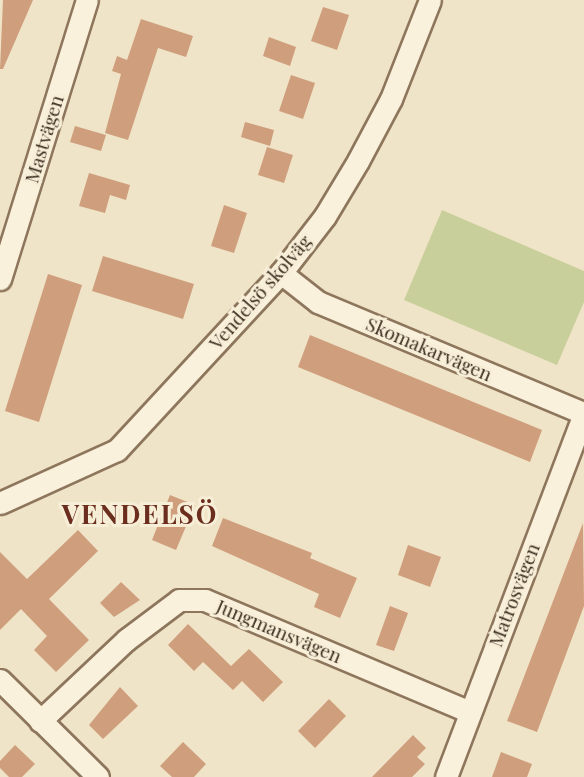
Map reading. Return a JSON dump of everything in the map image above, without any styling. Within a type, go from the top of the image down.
[{"type":"street","name":"Mastvägen","points":[[0,279],[87,0]]},
{"type":"street","name":"Vendelsö skolväg","points":[[0,503],[117,450],[281,273],[325,216],[358,161],[391,99],[430,0]]},
{"type":"street","name":"Skomakarvägen","points":[[281,273],[318,302],[584,413]]},
{"type":"street","name":"Matrosvägen","points":[[446,777],[584,413]]},
{"type":"street","name":"Jungmansvägen","points":[[40,721],[126,640],[178,600],[205,600],[470,712]]},
{"type":"street","points":[[0,680],[98,777]]},
{"type":"green space","points":[[442,210],[584,271],[584,302],[557,365],[404,300]]},
{"type":"building","points":[[3,0],[33,0],[3,69],[0,69]]},
{"type":"building","points":[[323,7],[349,15],[337,50],[311,41]]},
{"type":"building","points":[[141,19],[193,36],[186,57],[158,48],[128,140],[105,133],[121,74],[112,71],[117,56],[127,60]]},
{"type":"building","points":[[269,37],[296,47],[290,66],[263,56]]},
{"type":"building","points":[[291,75],[315,83],[303,119],[279,111]]},
{"type":"building","points":[[245,122],[274,130],[270,146],[241,137]]},
{"type":"building","points":[[75,126],[106,135],[101,151],[70,142]]},
{"type":"building","points":[[267,147],[293,155],[284,183],[258,175]]},
{"type":"building","points":[[89,173],[130,185],[126,200],[110,195],[105,213],[79,206]]},
{"type":"building","points":[[224,205],[247,213],[234,253],[211,246]]},
{"type":"building","points":[[103,256],[194,284],[183,319],[92,291]]},
{"type":"building","points":[[48,274],[82,285],[39,422],[5,411]]},
{"type":"building","points":[[310,335],[542,430],[530,462],[298,367]]},
{"type":"building","points":[[170,495],[195,505],[176,550],[152,540]]},
{"type":"building","points":[[223,518],[312,553],[310,558],[357,578],[340,618],[314,607],[319,594],[212,546]]},
{"type":"building","points":[[583,523],[584,606],[537,732],[507,721]]},
{"type":"building","points":[[78,530],[98,551],[49,599],[89,640],[56,672],[34,650],[47,636],[21,609],[0,630],[0,552],[27,579]]},
{"type":"building","points":[[408,545],[441,557],[430,587],[398,575]]},
{"type":"building","points":[[121,582],[140,600],[114,617],[100,603]]},
{"type":"building","points":[[390,606],[408,613],[394,651],[376,645]]},
{"type":"building","points":[[188,624],[231,666],[249,649],[283,682],[263,702],[242,681],[233,690],[203,662],[194,671],[168,645]]},
{"type":"building","points":[[120,687],[138,706],[103,739],[89,725]]},
{"type":"building","points":[[329,699],[346,716],[315,748],[298,731]]},
{"type":"building","points":[[413,735],[426,748],[417,757],[425,764],[412,777],[372,777]]},
{"type":"building","points":[[183,742],[206,764],[194,777],[172,777],[160,766]]},
{"type":"building","points":[[15,745],[35,764],[22,777],[9,777],[0,768],[0,761]]},
{"type":"building","points":[[501,752],[532,764],[527,777],[492,777]]},
{"type":"district","name":"VENDELSÖ","points":[[140,514]]}]
